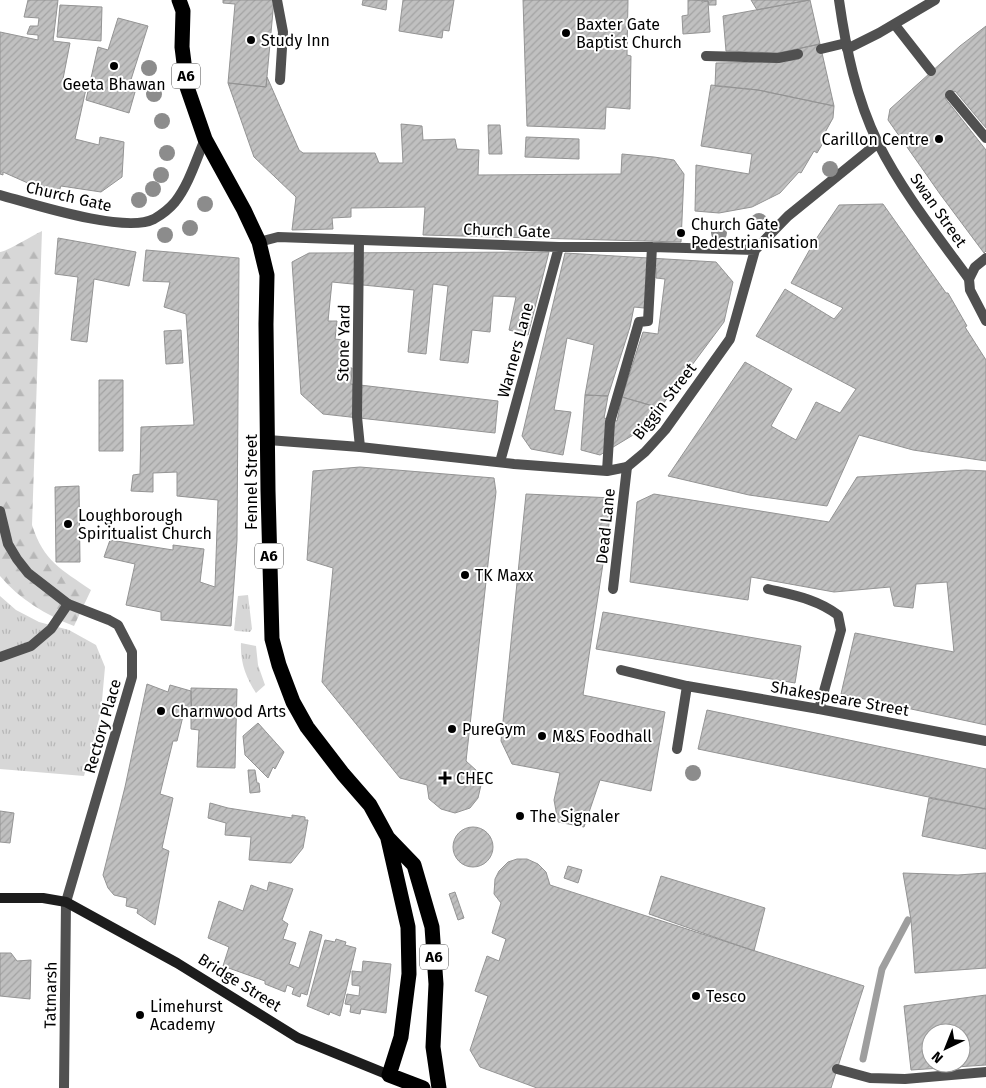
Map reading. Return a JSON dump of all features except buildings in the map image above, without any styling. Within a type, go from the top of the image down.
[{"type":"highway","name":"A6","points":[[183,4],[182,47],[187,87],[204,139],[244,210],[259,242]]},
{"type":"highway","name":"Fennel Street","points":[[259,242],[267,275],[268,491],[272,639],[279,665],[293,702],[307,727],[343,774],[370,805],[388,838],[414,865],[432,927],[436,984],[434,1047],[439,1088]]},
{"type":"highway","name":"Fennel Street","points":[[388,838],[408,927],[408,974],[401,1037],[389,1075]]},
{"type":"highway","name":"Bridge Street","points":[[389,1075],[418,1087]]},
{"type":"main road","name":"Bridge Street","points":[[0,898],[43,898],[66,902],[176,963],[298,1038],[389,1075]]},
{"type":"street","points":[[277,0],[283,32],[280,80]]},
{"type":"street","name":"Swan Street","points":[[839,0],[847,46],[860,97],[878,143],[901,184],[969,279],[970,290],[986,321]]},
{"type":"street","points":[[821,49],[847,46],[895,25],[935,0]]},
{"type":"street","points":[[895,25],[931,71]]},
{"type":"street","points":[[706,56],[778,58],[798,54]]},
{"type":"street","points":[[950,95],[986,138]]},
{"type":"street","name":"Church Gate","points":[[0,195],[87,218],[126,223],[153,220],[175,202],[186,184],[204,139]]},
{"type":"street","name":"Biggin Street","points":[[268,440],[607,471],[627,467],[645,452],[665,430],[730,338],[754,250],[788,216],[878,143]]},
{"type":"street","name":"Church Gate","points":[[259,242],[278,237],[559,247],[754,250]]},
{"type":"street","name":"Stone Yard","points":[[359,240],[356,417],[360,447]]},
{"type":"street","name":"Warners Lane","points":[[500,462],[559,247]]},
{"type":"street","points":[[607,471],[610,422],[639,322],[648,321],[652,247]]},
{"type":"street","points":[[969,279],[975,267],[986,258]]},
{"type":"street","name":"Dead Lane","points":[[613,589],[627,467]]},
{"type":"street","name":"Rectory Place","points":[[0,511],[4,546],[28,573],[68,604],[118,625],[132,652],[132,677],[66,902]]},
{"type":"street","points":[[768,589],[804,597],[829,608],[838,615],[841,630],[819,709]]},
{"type":"street","points":[[0,657],[31,646],[52,629],[68,604]]},
{"type":"street","name":"Shakespeare Street","points":[[621,670],[687,686],[986,741]]},
{"type":"street","points":[[678,749],[687,686]]},
{"type":"street","name":"Tatmarsh","points":[[64,1088],[66,902]]},
{"type":"street","points":[[837,1069],[870,1078],[905,1079],[986,1072]]},
{"type":"green space","points":[[42,231],[32,525],[42,548],[55,564],[91,590],[74,626],[34,606],[0,576],[0,252]]},
{"type":"green space","points":[[248,595],[252,629],[250,632],[236,631],[234,630],[238,596]]},
{"type":"green space","points":[[0,596],[16,610],[39,622],[69,630],[96,645],[105,667],[101,712],[84,776],[0,769]]},
{"type":"green space","points":[[241,643],[256,646],[258,665],[265,685],[256,693],[244,670]]},
{"type":"waterway","points":[[863,1059],[882,969],[908,920]]},
{"type":"place","name":"Baxter Gate Baptist Church","points":[[566,33]]},
{"type":"place","name":"Study Inn","points":[[251,40]]},
{"type":"place","name":"Geeta Bhawan","points":[[114,66]]},
{"type":"place","name":"Carillon Centre","points":[[939,139]]},
{"type":"place","name":"Church Gate Pedestrianisation","points":[[681,233]]},
{"type":"place","name":"Loughborough Spiritualist Church","points":[[68,524]]},
{"type":"place","name":"TK Maxx","points":[[465,575]]},
{"type":"place","name":"Charnwood Arts","points":[[161,711]]},
{"type":"place","name":"PureGym","points":[[452,729]]},
{"type":"place","name":"M&S Foodhall","points":[[542,736]]},
{"type":"place","name":"CHEC","points":[[445,778]]},
{"type":"place","name":"The Signaler","points":[[520,816]]},
{"type":"place","name":"Tesco","points":[[696,996]]},
{"type":"place","name":"Limehurst Academy","points":[[140,1015]]}]
